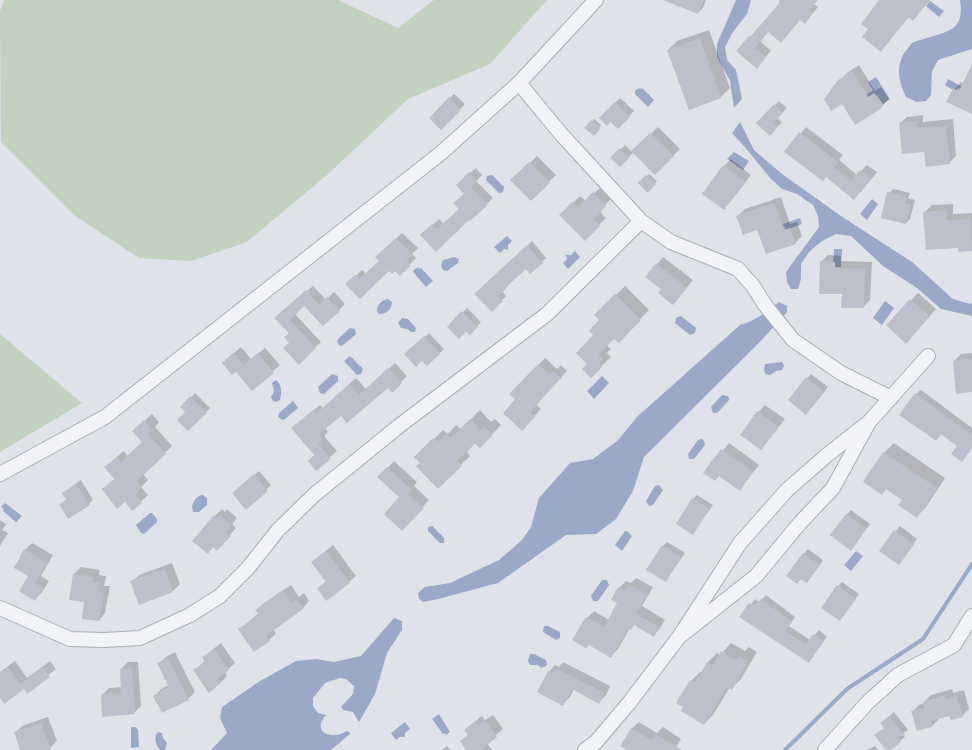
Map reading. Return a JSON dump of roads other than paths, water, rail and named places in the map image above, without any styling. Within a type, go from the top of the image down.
[{"type":"street","points":[[0,474],[105,417],[442,153],[519,83],[596,0]]},
{"type":"street","points":[[519,83],[561,134],[640,221],[671,242],[738,269],[793,340],[841,373],[890,398]]},
{"type":"street","points":[[0,608],[70,638],[104,640],[140,638],[190,615],[220,596],[248,568],[278,530],[314,495],[399,426],[547,314],[640,221]]},
{"type":"street","points":[[585,750],[596,742],[629,704],[679,637],[740,543],[786,490],[869,422],[928,356]]},
{"type":"street","points":[[679,637],[756,576],[800,523],[833,488],[869,422]]},
{"type":"street","points":[[825,750],[868,702],[898,675],[954,646],[972,616]]},
{"type":"water","points":[[736,0],[751,0],[747,14],[733,32],[725,47],[727,60],[736,70],[742,99],[734,108],[730,81],[717,57],[717,44]]},
{"type":"water","points":[[960,0],[972,0],[972,49],[938,60],[932,71],[931,95],[926,101],[917,102],[906,97],[901,86],[899,74],[900,63],[905,52],[913,42],[953,28],[960,18]]},
{"type":"water","points":[[930,1],[944,11],[939,17],[926,6]]},
{"type":"water","points":[[876,77],[890,99],[883,104],[877,95],[869,100],[866,95],[873,90],[868,82]]},
{"type":"water","points":[[948,79],[964,88],[963,90],[958,88],[956,92],[945,85]]},
{"type":"water","points":[[642,88],[654,100],[648,107],[635,94],[635,91]]},
{"type":"water","points":[[740,122],[754,150],[782,174],[841,216],[912,262],[953,299],[972,303],[972,316],[941,309],[917,288],[883,266],[851,236],[836,234],[822,241],[809,252],[801,264],[801,279],[798,289],[791,289],[787,282],[786,272],[819,227],[818,216],[813,205],[797,194],[782,189],[771,179],[732,133]]},
{"type":"water","points":[[734,152],[749,161],[743,170],[727,159]]},
{"type":"water","points":[[492,175],[504,187],[503,192],[499,193],[486,180],[487,176]]},
{"type":"water","points":[[872,199],[878,204],[867,220],[860,214]]},
{"type":"water","points":[[800,218],[802,224],[786,230],[783,224]]},
{"type":"water","points":[[507,236],[512,241],[508,245],[508,250],[504,249],[500,253],[494,247]]},
{"type":"water","points":[[834,249],[842,249],[841,267],[833,267]]},
{"type":"water","points":[[575,251],[580,257],[568,269],[563,263],[567,259],[566,255],[571,255]]},
{"type":"water","points":[[454,257],[459,259],[458,263],[447,271],[443,270],[441,265],[443,260]]},
{"type":"water","points":[[418,267],[433,281],[426,287],[413,271]]},
{"type":"water","points":[[388,299],[392,302],[390,309],[379,314],[377,312],[378,305]]},
{"type":"water","points":[[885,301],[894,308],[882,325],[873,318]]},
{"type":"water","points":[[779,302],[787,306],[787,312],[760,342],[644,457],[633,491],[616,519],[596,534],[566,535],[498,583],[438,599],[423,602],[419,599],[418,593],[425,587],[450,583],[499,560],[522,540],[531,527],[539,498],[570,463],[593,459],[617,441],[638,416],[740,325],[756,318]]},
{"type":"water","points":[[681,316],[696,328],[695,333],[690,335],[675,323],[676,318]]},
{"type":"water","points":[[402,318],[408,319],[416,328],[415,332],[401,328],[398,323]]},
{"type":"water","points":[[350,328],[355,329],[356,334],[342,346],[339,345],[337,340]]},
{"type":"water","points":[[350,356],[363,369],[361,374],[357,375],[344,361]]},
{"type":"water","points":[[782,362],[784,366],[782,370],[770,375],[765,374],[765,364]]},
{"type":"water","points":[[332,374],[338,376],[338,381],[324,394],[320,393],[318,387]]},
{"type":"water","points":[[602,376],[609,383],[594,399],[587,391]]},
{"type":"water","points":[[276,380],[281,392],[280,400],[276,402],[271,397],[274,391],[272,383]]},
{"type":"water","points":[[722,395],[728,396],[729,400],[717,413],[713,413],[711,407]]},
{"type":"water","points":[[293,401],[298,408],[282,420],[278,416],[279,413]]},
{"type":"water","points":[[702,439],[705,445],[694,459],[689,459],[688,454],[698,440]]},
{"type":"water","points":[[659,485],[663,490],[653,505],[649,506],[646,501],[655,486]]},
{"type":"water","points":[[203,495],[207,498],[207,505],[199,512],[193,512],[192,506],[199,496]]},
{"type":"water","points":[[5,503],[22,516],[16,522],[3,511],[4,509],[1,507]]},
{"type":"water","points":[[150,513],[157,519],[157,522],[144,534],[141,533],[136,525]]},
{"type":"water","points":[[432,526],[444,538],[444,543],[440,543],[428,531],[428,527]]},
{"type":"water","points":[[625,531],[632,536],[622,551],[615,545]]},
{"type":"water","points":[[856,551],[863,556],[851,571],[844,565]]},
{"type":"water","points":[[602,580],[607,580],[609,585],[598,601],[593,601],[591,596]]},
{"type":"water","points":[[394,618],[402,621],[402,630],[387,653],[375,694],[359,722],[353,712],[343,710],[341,707],[353,694],[354,686],[346,679],[340,678],[325,683],[313,698],[313,706],[318,713],[326,715],[321,726],[325,733],[335,735],[347,731],[350,734],[331,750],[211,750],[227,733],[220,718],[222,707],[260,681],[296,661],[316,659],[334,662],[361,656]]},
{"type":"water","points":[[544,626],[560,632],[560,638],[556,640],[543,632]]},
{"type":"water","points":[[530,654],[546,660],[547,665],[542,668],[537,665],[530,665],[528,661]]},
{"type":"water","points":[[439,714],[450,732],[446,735],[445,733],[443,734],[432,719]]},
{"type":"water","points":[[405,722],[410,729],[405,733],[405,737],[400,737],[396,740],[391,733]]},
{"type":"water","points":[[131,727],[136,727],[138,730],[139,747],[131,748]]},
{"type":"water","points":[[158,732],[162,733],[167,743],[165,750],[160,750],[156,744],[155,738]]},
{"type":"waterway","points":[[785,750],[847,689],[923,639],[972,564]]}]
